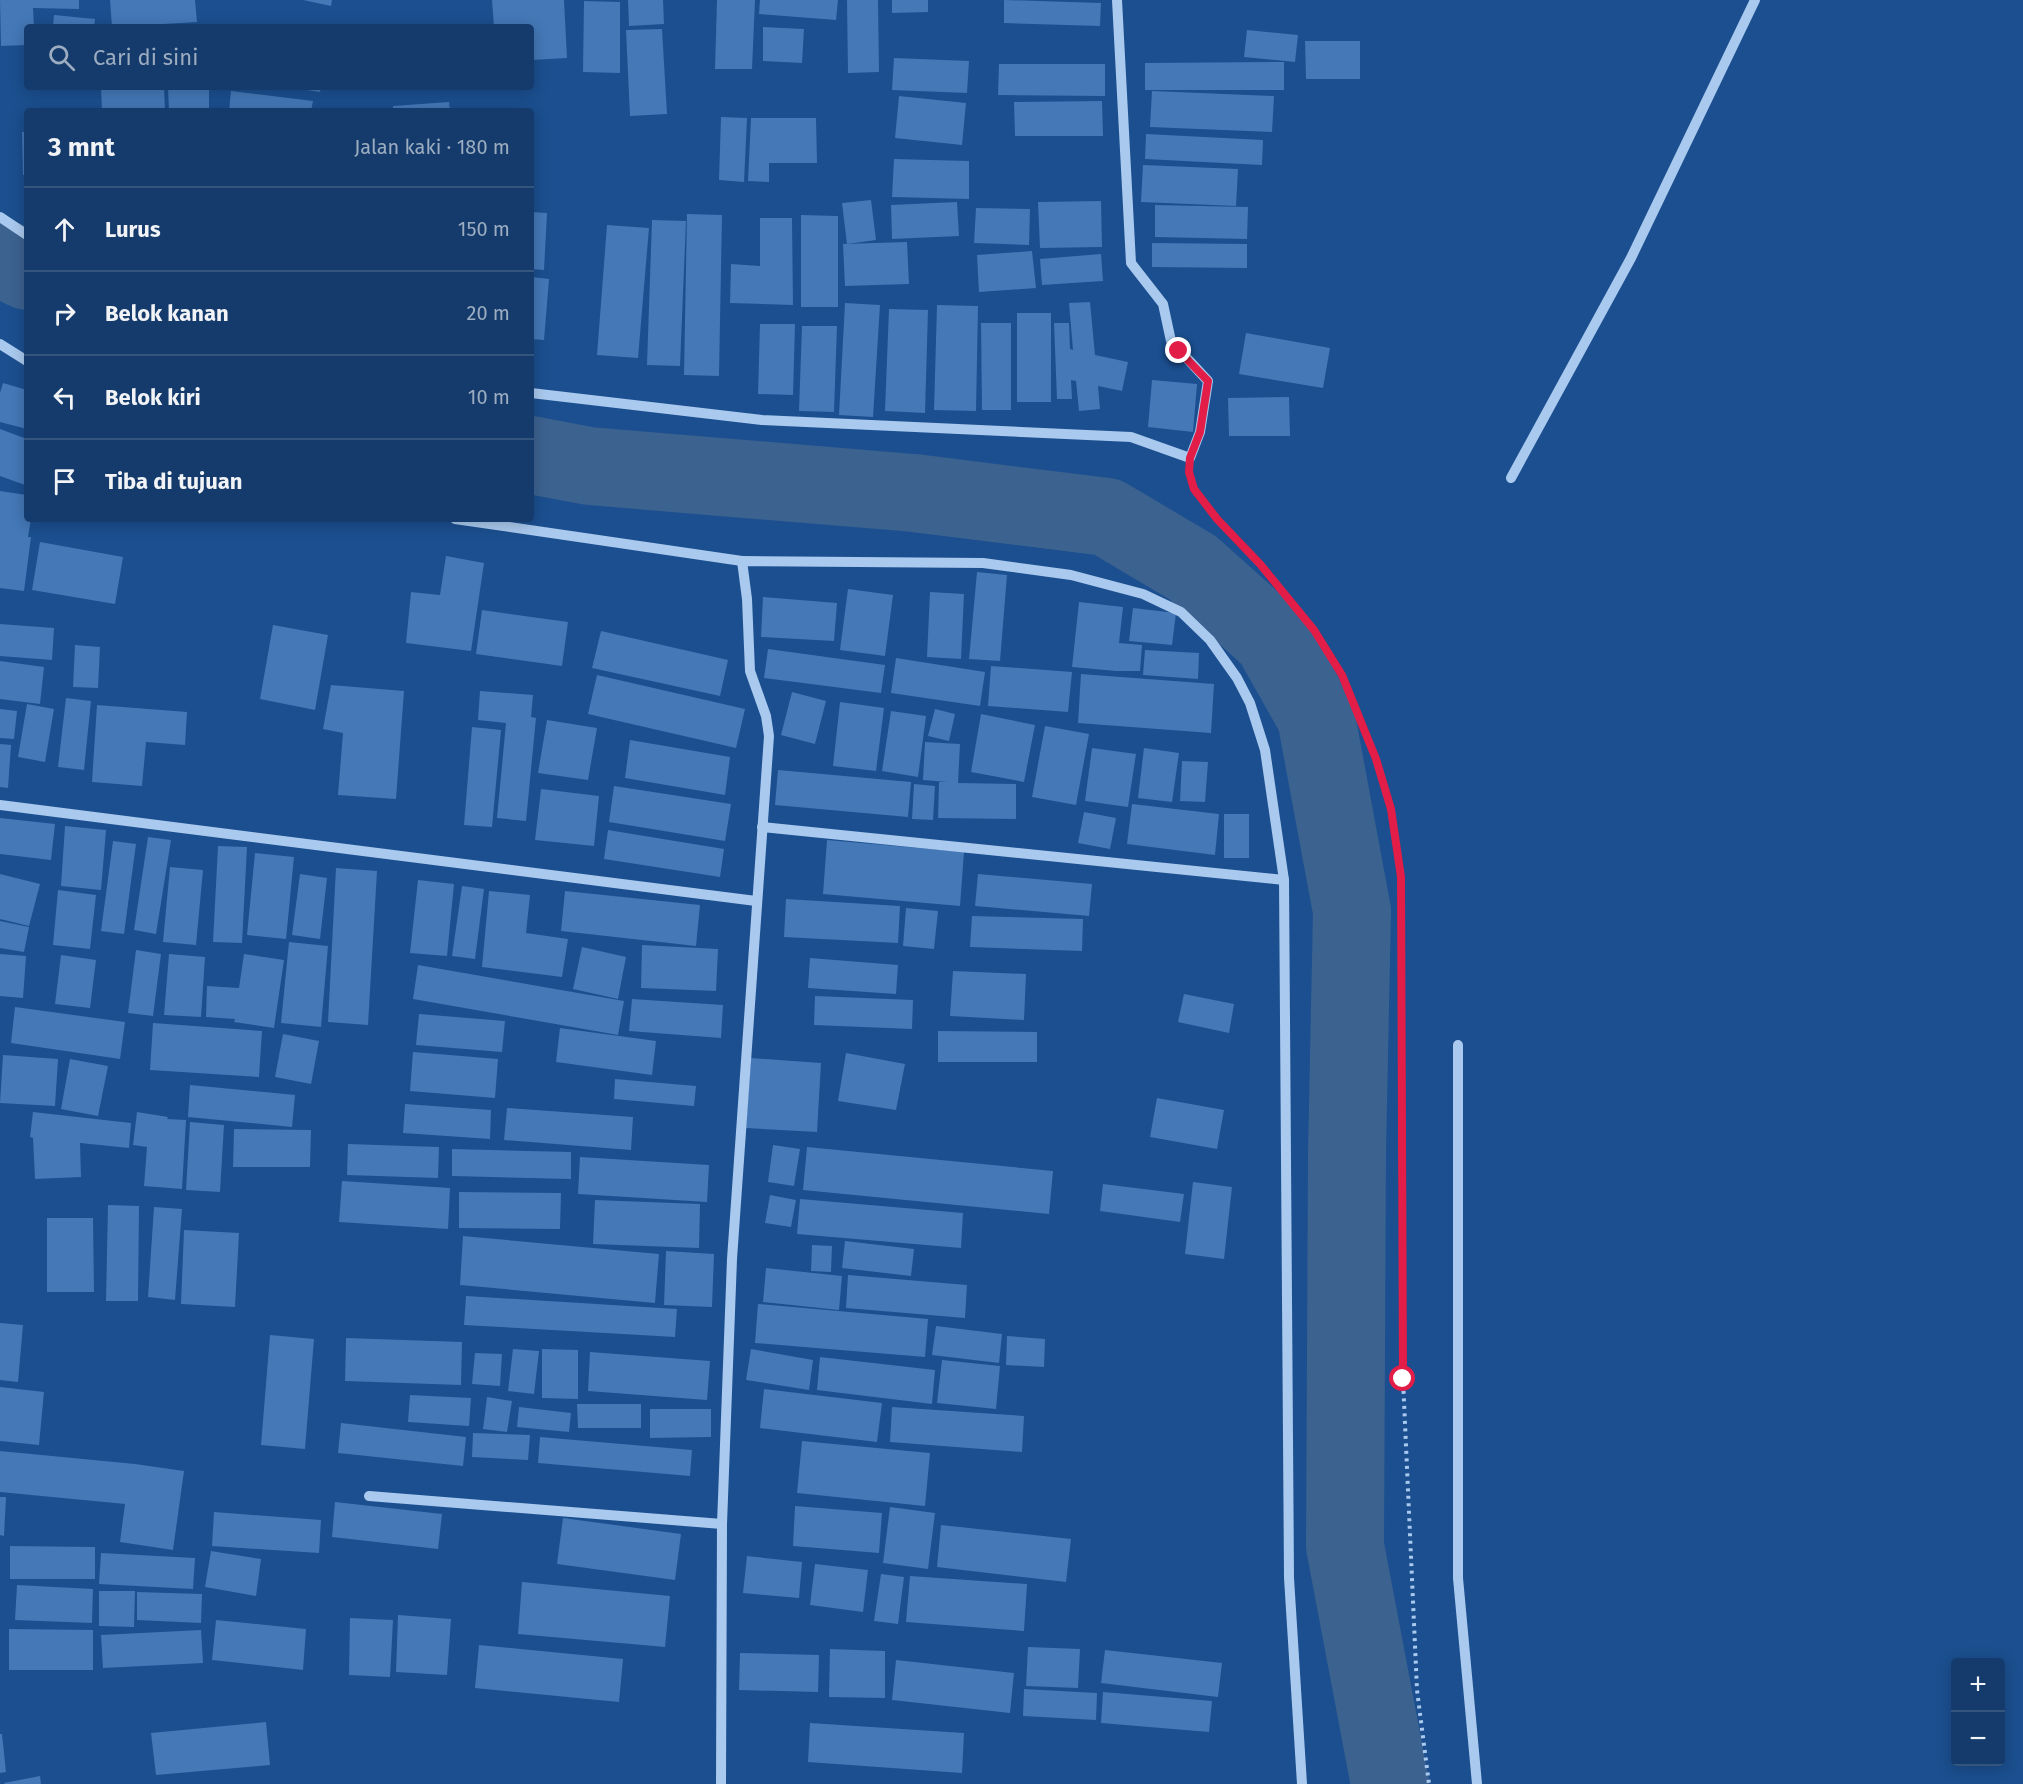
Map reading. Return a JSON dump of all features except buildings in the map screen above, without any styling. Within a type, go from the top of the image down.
[{"type":"street","points":[[534,393],[762,420],[1131,436],[1190,458],[1200,432],[1208,381],[1171,341],[1163,304],[1131,263],[1118,0]]},
{"type":"street","points":[[1511,478],[1631,258],[1755,0]]},
{"type":"street","points":[[0,217],[24,233]]},
{"type":"street","points":[[0,344],[24,359]]},
{"type":"street","points":[[476,522],[742,561],[983,563],[1071,575],[1143,594],[1181,612],[1210,640],[1237,678],[1258,724],[1265,750],[1284,880],[1289,1578],[1302,1784]]},
{"type":"street","points":[[721,1784],[723,1524],[732,1259],[756,902],[770,736],[766,716],[750,671],[747,599],[742,561]]},
{"type":"street","points":[[0,805],[756,902]]},
{"type":"street","points":[[762,827],[1284,880]]},
{"type":"street","points":[[1458,1045],[1458,1578],[1477,1784]]},
{"type":"street","points":[[369,1496],[723,1524]]},
{"type":"path","points":[[1190,458],[1189,472],[1194,489],[1217,519],[1260,564],[1314,630],[1342,675],[1376,759],[1391,809],[1401,877],[1403,1379],[1417,1690],[1429,1784]]},
{"type":"waterway","points":[[0,257],[24,269]]},
{"type":"waterway","points":[[534,456],[589,466],[914,493],[1107,517],[1193,568],[1272,639],[1316,717],[1352,911],[1347,1153],[1345,1546],[1390,1784]]},
{"type":"route","points":[[1179,351],[1208,381],[1200,432],[1190,458],[1189,472],[1194,489],[1217,519],[1260,564],[1314,630],[1342,675],[1376,759],[1391,809],[1401,877],[1403,1379]]}]
